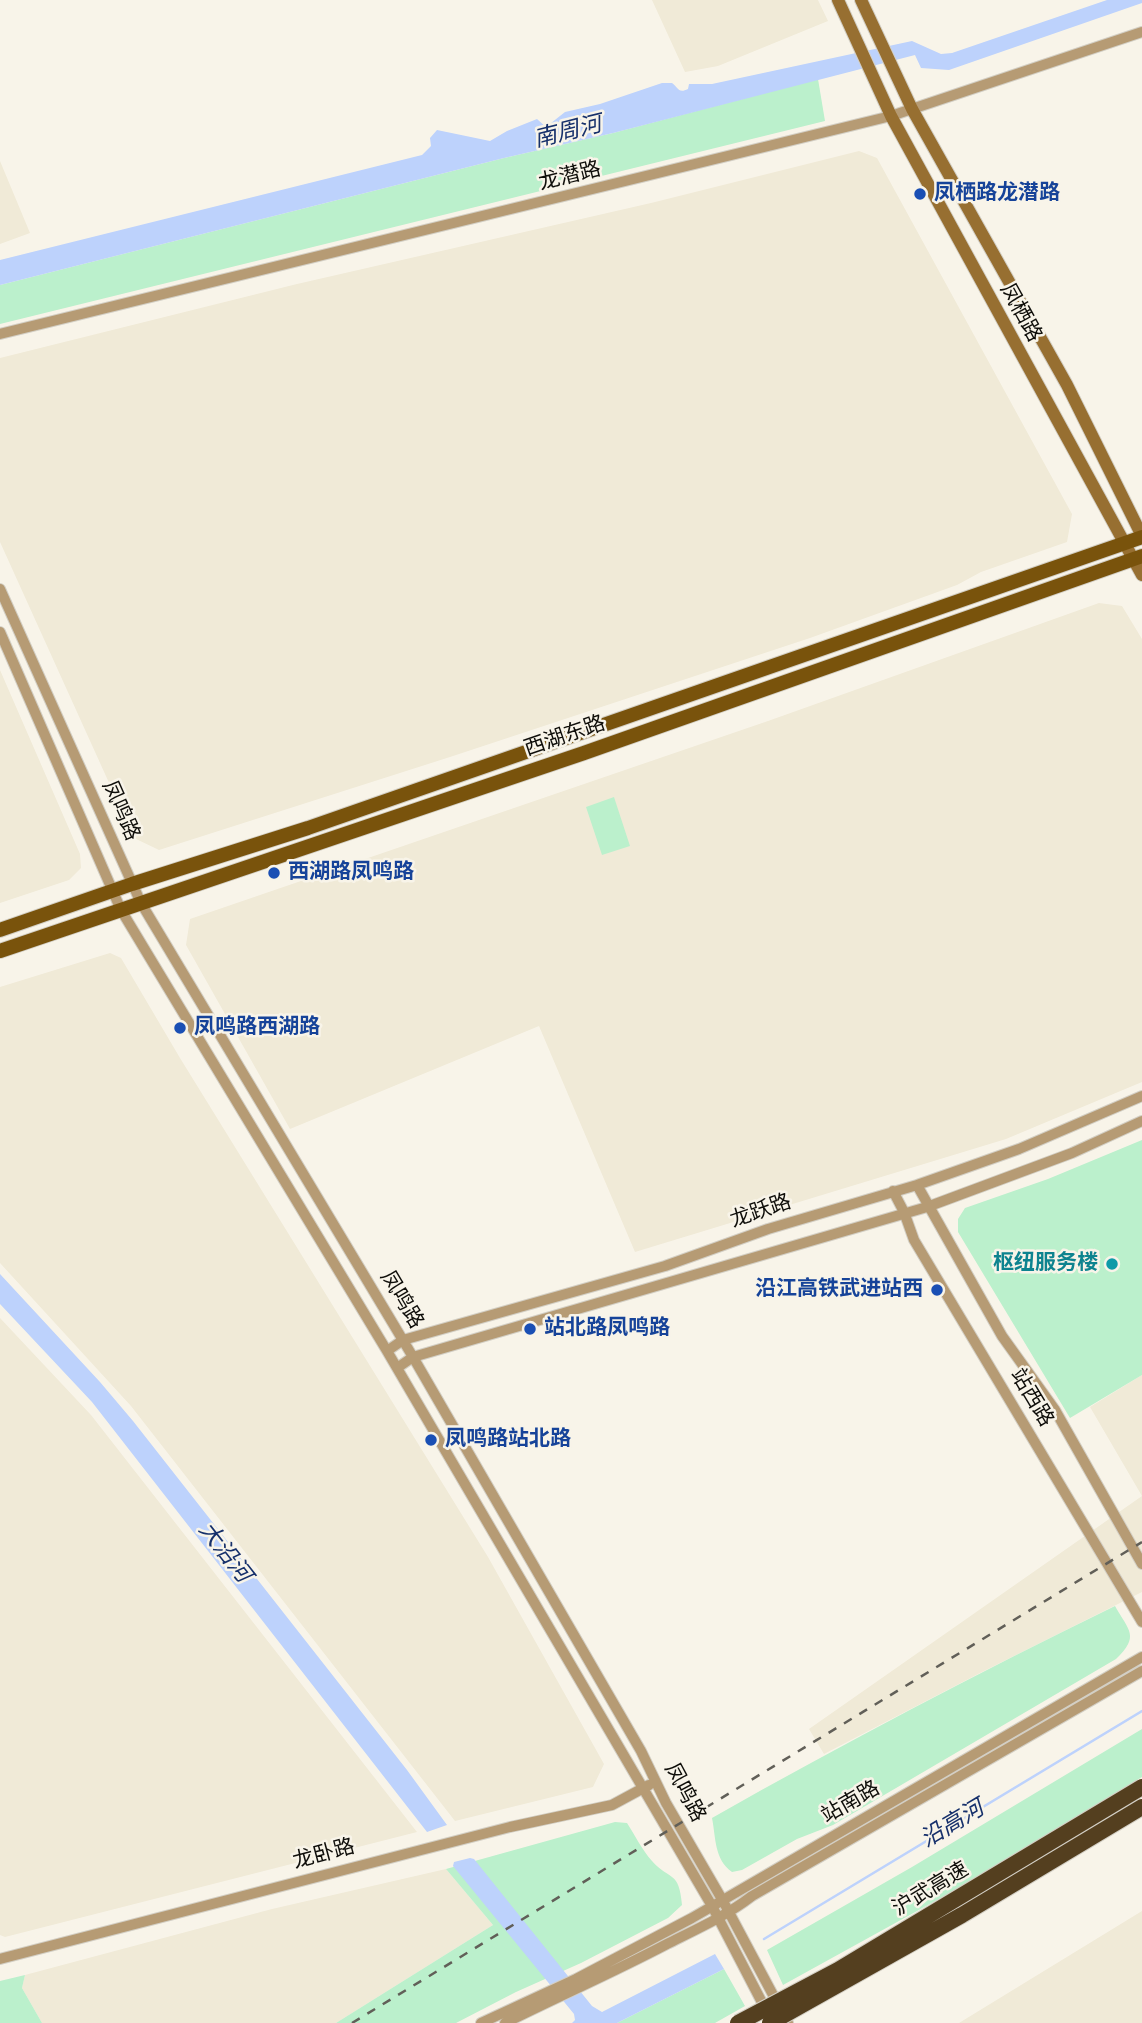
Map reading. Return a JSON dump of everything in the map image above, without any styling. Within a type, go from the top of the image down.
[{"type":"highway","name":"沪武高速","points":[[738,2023],[838,1970],[1142,1787]]},
{"type":"highway","name":"沪武高速","points":[[771,2023],[962,1915],[1142,1807]]},
{"type":"main road","name":"凤栖路","points":[[838,0],[891,116],[1125,543],[1137,557],[1142,575]]},
{"type":"main road","name":"凤栖路","points":[[860,0],[912,108],[1067,385],[1142,537]]},
{"type":"main road","name":"西湖东路","points":[[0,930],[132,884],[309,828],[1142,537]]},
{"type":"main road","name":"西湖东路","points":[[0,951],[584,753],[1137,557]]},
{"type":"street","name":"龙潜路","points":[[0,334],[689,168],[891,116],[1142,32]]},
{"type":"street","name":"凤鸣路","points":[[0,589],[141,903],[403,1340],[641,1751],[655,1782],[723,1901],[724,1916],[771,2023]]},
{"type":"street","name":"凤鸣路","points":[[0,632],[111,892],[387,1351],[712,1906],[724,1916],[788,2023]]},
{"type":"street","name":"龙跃路","points":[[387,1351],[403,1340],[665,1266],[768,1229],[916,1185],[1019,1149],[1142,1097]]},
{"type":"street","name":"龙跃路","points":[[397,1368],[413,1357],[926,1207],[1072,1153],[1142,1121]]},
{"type":"street","name":"站西路","points":[[916,1185],[926,1207],[1002,1336],[1055,1410],[1142,1564]]},
{"type":"street","name":"站西路","points":[[893,1191],[914,1240],[1142,1622]]},
{"type":"street","name":"站南路","points":[[579,1983],[1142,1657]]},
{"type":"street","name":"站南路","points":[[579,1983],[724,1916],[752,1896],[1142,1671]]},
{"type":"street","name":"龙卧路","points":[[0,1959],[510,1827],[612,1805],[655,1782]]},
{"type":"street","points":[[481,2023],[579,1983]]},
{"type":"street","points":[[506,2023],[550,1995]]},
{"type":"shaded area","points":[[652,0],[818,0],[828,21],[718,66],[685,72]]},
{"type":"shaded area","points":[[859,151],[877,158],[1072,514],[1067,542],[810,638],[159,850],[134,838],[0,542],[0,358],[297,284],[651,203]]},
{"type":"shaded area","points":[[0,161],[30,233],[0,244]]},
{"type":"shaded area","points":[[1099,603],[1122,606],[1142,639],[1142,1082],[1006,1139],[635,1252],[539,1026],[290,1129],[186,945],[190,919],[768,721]]},
{"type":"shaded area","points":[[0,670],[80,854],[81,868],[69,880],[0,903]]},
{"type":"shaded area","points":[[110,953],[121,958],[488,1557],[604,1764],[593,1787],[455,1821],[131,1406],[0,1263],[0,987]]},
{"type":"shaded area","points":[[0,1318],[91,1415],[417,1832],[5,1937],[0,1935]]},
{"type":"shaded area","points":[[1142,1375],[1142,1496],[1090,1407]]},
{"type":"shaded area","points":[[1142,1496],[1142,1592],[824,1754],[809,1729]]},
{"type":"shaded area","points":[[446,1869],[493,1925],[336,2023],[42,2023],[22,1988],[25,1975],[272,1909]]},
{"type":"shaded area","points":[[1142,1911],[1142,2023],[959,2023]]},
{"type":"green space","points":[[818,79],[825,121],[0,324],[0,285],[613,133]]},
{"type":"green space","points":[[614,797],[630,846],[602,855],[586,807]]},
{"type":"green space","points":[[1142,1140],[1142,1375],[1070,1418],[958,1232],[958,1219],[965,1208],[1048,1179]]},
{"type":"green space","points":[[1115,1606],[1130,1633],[1128,1645],[1116,1659],[833,1825],[797,1839],[742,1870],[732,1872],[722,1861],[712,1818],[912,1709]]},
{"type":"green space","points":[[1142,1729],[1142,1777],[966,1884],[783,1985],[767,1950],[912,1867]]},
{"type":"green space","points":[[615,1822],[627,1823],[652,1861],[673,1877],[679,1886],[682,1905],[668,1918],[456,2023],[336,2023],[493,1925],[446,1869]]},
{"type":"green space","points":[[724,1969],[745,2006],[715,2023],[617,2023]]},
{"type":"green space","points":[[25,1975],[22,1988],[42,2023],[0,2023],[0,1981]]},
{"type":"water","name":"南周河","points":[[1107,0],[1142,0],[1142,3],[949,70],[921,68],[915,55],[0,285],[0,260],[422,155],[431,146],[430,138],[437,130],[490,141],[537,119],[546,127],[565,112],[600,104],[662,83],[672,83],[680,90],[685,90],[689,84],[712,84],[912,41],[941,54],[952,53]]},
{"type":"water","name":"大沿河","points":[[0,1274],[133,1421],[407,1770],[447,1825],[427,1832],[92,1402],[0,1304]]},
{"type":"water","points":[[474,1859],[592,2006],[602,2012],[715,1954],[724,1969],[617,2023],[572,2023],[575,2020],[574,2014],[453,1866],[454,1862]]},
{"type":"waterway","name":"沿高河","points":[[764,1939],[1142,1711]]},
{"type":"railway","points":[[352,2023],[1142,1542]]},
{"type":"place","name":"凤栖路龙潜路","points":[[920,194]]},
{"type":"place","name":"西湖路凤鸣路","points":[[274,873]]},
{"type":"place","name":"凤鸣路西湖路","points":[[180,1028]]},
{"type":"place","name":"枢纽服务楼","points":[[1112,1264]]},
{"type":"place","name":"沿江高铁武进站西","points":[[937,1290]]},
{"type":"place","name":"站北路凤鸣路","points":[[530,1329]]},
{"type":"place","name":"凤鸣路站北路","points":[[431,1440]]}]
